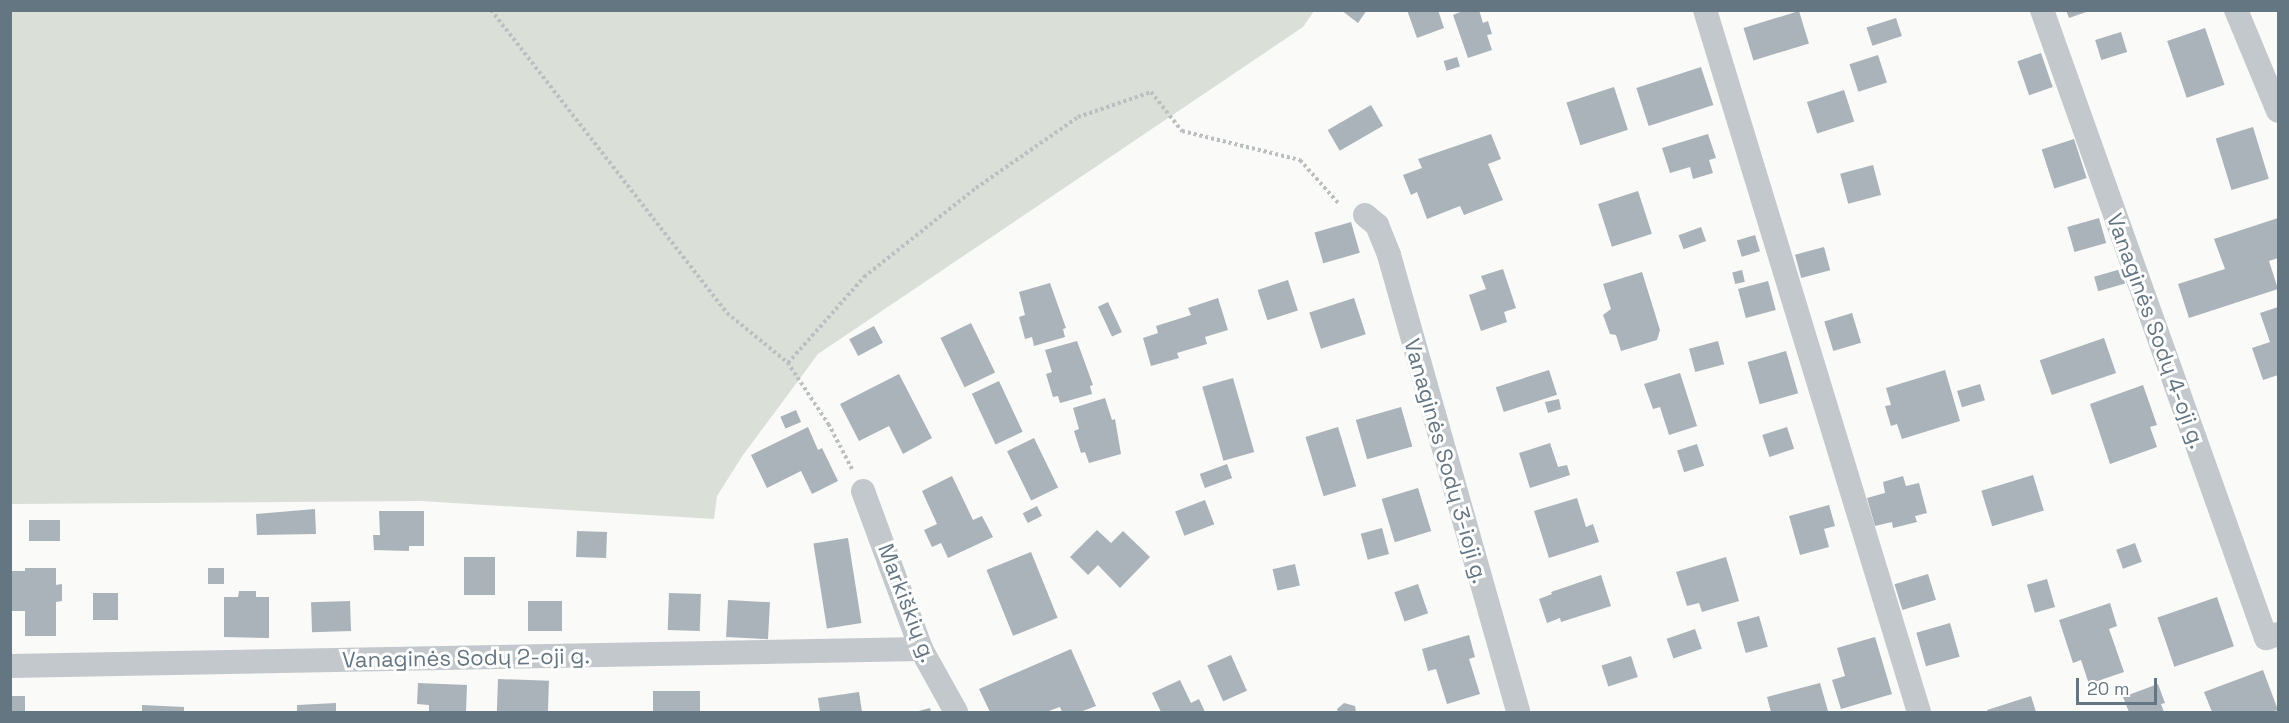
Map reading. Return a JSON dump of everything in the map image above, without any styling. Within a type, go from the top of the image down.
[{"type":"street","points":[[1706,10],[1918,712]]},
{"type":"street","name":"Vanaginės Sodų 4-oji g.","points":[[2042,10],[2266,638],[2278,634]]},
{"type":"street","points":[[2236,10],[2278,111]]},
{"type":"street","name":"Vanaginės Sodų 3-ioji g.","points":[[1365,215],[1377,225],[1389,255],[1518,712]]},
{"type":"street","name":"Markiškių g.","points":[[863,490],[921,649],[956,712]]},
{"type":"street","name":"Vanaginės Sodų 2-oji g.","points":[[10,666],[921,649]]},
{"type":"path","points":[[491,10],[727,313],[788,363],[829,425],[863,490]]},
{"type":"path","points":[[788,363],[864,277],[976,188],[1078,117],[1150,92],[1182,131],[1300,160],[1339,204]]},
{"type":"shaded area","points":[[10,11],[1314,11],[1303,27],[818,354],[743,455],[717,496],[714,519],[421,501],[11,504]]},
{"type":"building","points":[[1341,10],[1367,10],[1358,23]]},
{"type":"building","points":[[1407,10],[1438,10],[1444,28],[1417,38]]},
{"type":"building","points":[[1465,10],[1479,10],[1483,23],[1488,21],[1492,34],[1487,35],[1492,50],[1468,58],[1453,15]]},
{"type":"building","points":[[2066,10],[2089,10],[2089,11],[2069,18]]},
{"type":"building","points":[[1799,11],[1809,44],[1753,60],[1744,28]]},
{"type":"building","points":[[1896,18],[1902,36],[1872,46],[1867,28]]},
{"type":"building","points":[[2205,28],[2225,85],[2187,98],[2167,41]]},
{"type":"building","points":[[2121,32],[2127,52],[2101,60],[2095,40]]},
{"type":"building","points":[[2041,53],[2053,87],[2029,95],[2017,61]]},
{"type":"building","points":[[1878,55],[1887,83],[1858,92],[1849,64]]},
{"type":"building","points":[[1457,57],[1460,67],[1447,71],[1444,61]]},
{"type":"building","points":[[1701,67],[1713,105],[1649,126],[1636,88]]},
{"type":"building","points":[[1614,87],[1628,130],[1580,145],[1566,102]]},
{"type":"building","points":[[1844,90],[1854,121],[1817,133],[1807,102]]},
{"type":"building","points":[[1371,105],[1383,126],[1340,151],[1328,130]]},
{"type":"building","points":[[2253,127],[2269,179],[2231,190],[2216,138]]},
{"type":"building","points":[[1491,134],[1501,159],[1488,164],[1503,200],[1464,215],[1460,206],[1427,219],[1417,192],[1411,195],[1403,175],[1422,168],[1418,159]]},
{"type":"building","points":[[1708,134],[1716,158],[1709,160],[1713,173],[1693,179],[1690,167],[1670,173],[1662,148]]},
{"type":"building","points":[[2074,139],[2087,178],[2054,188],[2042,150]]},
{"type":"building","points":[[1873,165],[1881,195],[1848,204],[1840,174]]},
{"type":"building","points":[[1638,191],[1652,234],[1612,247],[1598,204]]},
{"type":"building","points":[[2099,218],[2106,243],[2074,252],[2067,227]]},
{"type":"building","points":[[2278,218],[2278,258],[2269,261],[2278,289],[2189,318],[2178,284],[2225,269],[2214,239]]},
{"type":"building","points":[[1351,222],[1360,253],[1323,263],[1314,232]]},
{"type":"building","points":[[1701,227],[1706,241],[1684,249],[1678,235]]},
{"type":"building","points":[[1755,235],[1760,251],[1742,257],[1737,241]]},
{"type":"building","points":[[1824,247],[1830,270],[1801,278],[1795,255]]},
{"type":"building","points":[[1503,269],[1516,308],[1504,312],[1507,322],[1481,331],[1469,295],[1486,289],[1481,276]]},
{"type":"building","points":[[2121,269],[2125,283],[2098,291],[2094,277]]},
{"type":"building","points":[[1742,270],[1745,282],[1735,284],[1732,272]]},
{"type":"building","points":[[1642,272],[1660,330],[1657,340],[1621,351],[1616,335],[1610,334],[1603,315],[1611,309],[1603,284]]},
{"type":"building","points":[[1288,280],[1298,310],[1267,320],[1258,290]]},
{"type":"building","points":[[1768,281],[1776,310],[1746,318],[1738,289]]},
{"type":"building","points":[[1050,283],[1066,328],[1063,329],[1065,337],[1034,346],[1032,337],[1025,339],[1019,317],[1025,315],[1019,292]]},
{"type":"building","points":[[1218,298],[1228,330],[1205,337],[1207,344],[1177,353],[1179,358],[1151,366],[1143,338],[1158,333],[1156,326],[1191,315],[1188,308]]},
{"type":"building","points":[[1354,298],[1366,334],[1321,349],[1309,313]]},
{"type":"building","points":[[1108,302],[1122,332],[1112,337],[1098,307]]},
{"type":"building","points":[[2278,307],[2278,375],[2263,380],[2252,348],[2270,342],[2260,313]]},
{"type":"building","points":[[1852,313],[1861,343],[1833,351],[1824,321]]},
{"type":"building","points":[[971,323],[995,372],[965,387],[940,338]]},
{"type":"building","points":[[874,326],[883,343],[858,356],[849,339]]},
{"type":"building","points":[[2104,338],[2116,373],[2052,395],[2040,360]]},
{"type":"building","points":[[1077,341],[1093,385],[1090,386],[1092,394],[1060,403],[1058,396],[1053,397],[1046,374],[1052,372],[1045,350]]},
{"type":"building","points":[[1718,341],[1724,364],[1695,372],[1689,349]]},
{"type":"building","points":[[1786,351],[1798,393],[1760,404],[1748,362]]},
{"type":"building","points":[[1549,370],[1557,395],[1504,412],[1496,387]]},
{"type":"building","points":[[1945,370],[1960,421],[1902,439],[1897,424],[1891,426],[1885,406],[1891,405],[1886,388]]},
{"type":"building","points":[[1680,373],[1697,426],[1669,435],[1660,407],[1653,409],[1644,384]]},
{"type":"building","points":[[899,374],[932,438],[903,454],[889,426],[859,441],[840,404]]},
{"type":"building","points":[[1233,378],[1254,452],[1223,461],[1202,387]]},
{"type":"building","points":[[999,381],[1023,432],[995,444],[972,394]]},
{"type":"building","points":[[1980,384],[1985,400],[1962,407],[1957,391]]},
{"type":"building","points":[[2143,385],[2157,425],[2150,427],[2157,447],[2110,464],[2090,404]]},
{"type":"building","points":[[1105,398],[1112,420],[1115,419],[1121,454],[1089,463],[1085,452],[1081,453],[1074,431],[1079,429],[1073,408]]},
{"type":"building","points":[[1559,399],[1561,409],[1548,413],[1545,402]]},
{"type":"building","points":[[1401,407],[1412,446],[1367,459],[1356,420]]},
{"type":"building","points":[[796,410],[801,422],[785,429],[780,417]]},
{"type":"building","points":[[808,427],[818,450],[822,448],[838,481],[812,494],[801,471],[767,488],[751,455]]},
{"type":"building","points":[[1338,427],[1356,486],[1324,496],[1305,437]]},
{"type":"building","points":[[1787,427],[1794,449],[1769,457],[1762,435]]},
{"type":"building","points":[[1034,438],[1058,487],[1031,501],[1007,451]]},
{"type":"building","points":[[1550,443],[1558,467],[1567,465],[1570,475],[1530,488],[1519,453]]},
{"type":"building","points":[[1697,444],[1704,466],[1684,472],[1677,450]]},
{"type":"building","points":[[1227,464],[1232,478],[1205,488],[1200,474]]},
{"type":"building","points":[[2033,475],[2044,510],[1992,526],[1981,491]]},
{"type":"building","points":[[952,476],[973,520],[982,516],[993,537],[948,558],[941,543],[932,547],[924,530],[937,524],[922,491]]},
{"type":"building","points":[[1903,476],[1906,486],[1919,483],[1927,513],[1915,516],[1917,522],[1893,528],[1892,522],[1875,526],[1867,498],[1885,493],[1883,482]]},
{"type":"building","points":[[1418,488],[1431,531],[1395,542],[1382,499]]},
{"type":"building","points":[[1577,498],[1586,527],[1593,524],[1599,542],[1549,558],[1534,511]]},
{"type":"building","points":[[1205,500],[1214,524],[1184,536],[1175,511]]},
{"type":"building","points":[[1829,505],[1835,526],[1824,529],[1829,547],[1800,555],[1789,516]]},
{"type":"building","points":[[1037,506],[1042,516],[1028,523],[1023,513]]},
{"type":"building","points":[[315,509],[316,534],[257,535],[256,514]]},
{"type":"building","points":[[379,511],[424,511],[424,546],[409,546],[409,551],[374,550],[373,535],[380,535]]},
{"type":"building","points":[[29,520],[60,520],[60,541],[29,541]]},
{"type":"building","points":[[1382,528],[1389,554],[1368,560],[1361,534]]},
{"type":"building","points":[[1097,530],[1111,543],[1123,531],[1150,557],[1120,588],[1098,565],[1088,575],[1070,557]]},
{"type":"building","points":[[577,531],[607,532],[606,558],[576,557]]},
{"type":"building","points":[[848,538],[861,623],[827,628],[813,543]]},
{"type":"building","points":[[2135,543],[2142,562],[2123,569],[2116,550]]},
{"type":"building","points":[[1031,552],[1058,618],[1013,636],[986,570]]},
{"type":"building","points":[[464,557],[495,557],[495,595],[464,595]]},
{"type":"building","points":[[1726,557],[1739,601],[1702,612],[1699,603],[1687,606],[1676,572]]},
{"type":"building","points":[[1295,564],[1300,585],[1278,591],[1273,569]]},
{"type":"building","points":[[25,568],[56,568],[56,585],[62,584],[62,601],[56,602],[56,636],[25,636],[25,611],[12,611],[12,571],[25,571]]},
{"type":"building","points":[[208,568],[224,568],[224,584],[208,584]]},
{"type":"building","points":[[1928,574],[1936,600],[1902,610],[1895,584]]},
{"type":"building","points":[[1601,575],[1611,606],[1561,622],[1560,618],[1547,623],[1539,599],[1552,594],[1551,592]]},
{"type":"building","points":[[2047,579],[2055,607],[2035,613],[2027,585]]},
{"type":"building","points":[[1418,584],[1428,613],[1404,621],[1394,592]]},
{"type":"building","points":[[239,591],[256,591],[256,597],[269,597],[269,638],[224,637],[224,597],[238,597]]},
{"type":"building","points":[[93,593],[118,593],[118,620],[93,620]]},
{"type":"building","points":[[669,593],[701,594],[700,631],[668,630]]},
{"type":"building","points":[[2217,597],[2234,646],[2174,667],[2157,618]]},
{"type":"building","points":[[728,600],[770,602],[768,639],[726,637]]},
{"type":"building","points":[[350,601],[351,631],[312,632],[311,602]]},
{"type":"building","points":[[528,601],[562,601],[562,631],[528,631]]},
{"type":"building","points":[[2110,603],[2117,626],[2109,629],[2124,672],[2089,684],[2081,660],[2073,663],[2059,620]]},
{"type":"building","points":[[1759,616],[1768,647],[1746,653],[1737,622]]},
{"type":"building","points":[[1950,623],[1960,657],[1926,666],[1916,633]]},
{"type":"building","points":[[1695,629],[1702,649],[1673,659],[1667,639]]},
{"type":"building","points":[[1469,635],[1475,657],[1469,659],[1480,694],[1447,704],[1436,669],[1428,671],[1422,649]]},
{"type":"building","points":[[1875,637],[1892,694],[1841,709],[1832,680],[1845,676],[1837,648]]},
{"type":"building","points":[[1071,649],[1096,706],[1080,712],[1062,712],[1060,707],[1046,712],[990,712],[979,689]]},
{"type":"building","points":[[1231,655],[1247,691],[1223,701],[1207,666]]},
{"type":"building","points":[[1631,656],[1638,677],[1608,687],[1602,666]]},
{"type":"building","points":[[2263,670],[2278,710],[2212,712],[2204,692]]},
{"type":"building","points":[[498,679],[549,681],[548,712],[497,712]]},
{"type":"building","points":[[1180,680],[1191,703],[1199,699],[1205,712],[1161,712],[1152,693]]},
{"type":"building","points":[[418,683],[467,685],[466,712],[429,712],[429,705],[417,704]]},
{"type":"building","points":[[1820,683],[1828,711],[1771,712],[1767,697]]},
{"type":"building","points":[[2158,684],[2165,703],[2161,704],[2164,712],[2129,712],[2123,697]]},
{"type":"building","points":[[653,691],[700,691],[700,712],[653,712]]},
{"type":"building","points":[[859,692],[862,712],[820,712],[818,698]]},
{"type":"building","points":[[10,696],[25,696],[25,712],[10,712]]},
{"type":"building","points":[[2031,696],[2036,712],[1988,712],[1987,710]]},
{"type":"building","points":[[336,703],[336,712],[297,712],[297,705]]},
{"type":"building","points":[[1344,703],[1355,706],[1356,712],[1338,712],[1337,709]]},
{"type":"building","points":[[142,705],[184,707],[184,712],[142,712]]},
{"type":"building","points":[[930,708],[931,712],[915,712]]}]
